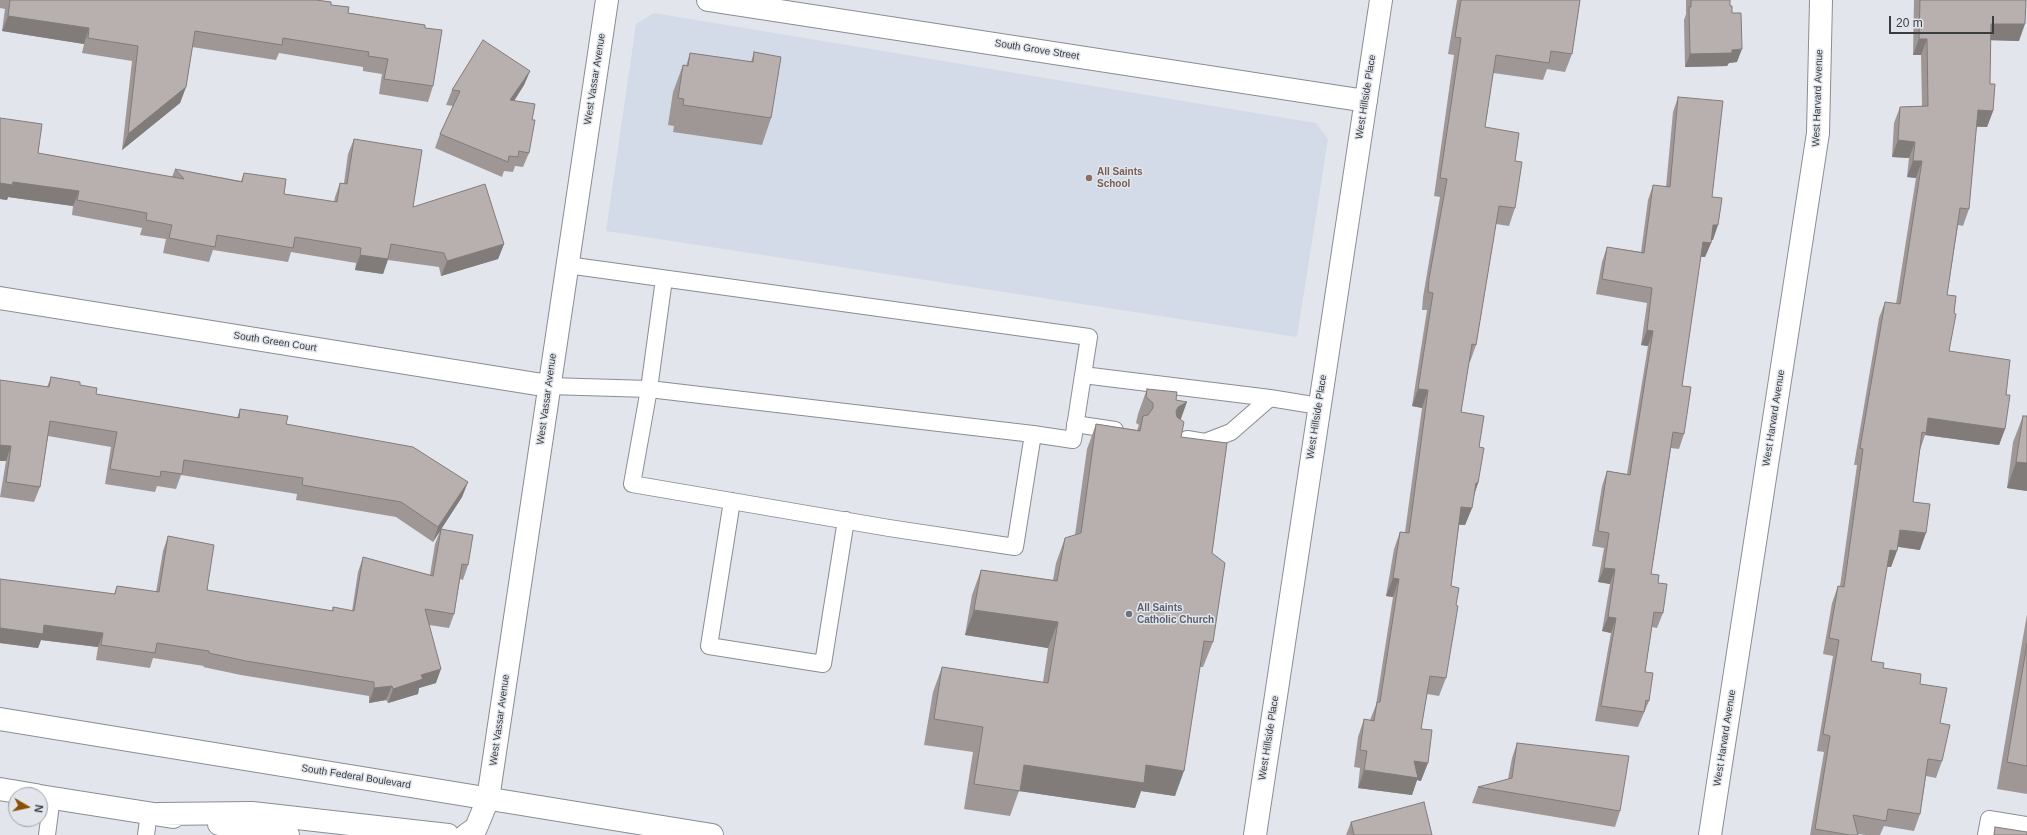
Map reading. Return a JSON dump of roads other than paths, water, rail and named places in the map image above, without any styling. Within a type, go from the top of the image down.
[{"type":"street","name":"West Vassar Avenue","points":[[466,835],[476,828],[488,799],[606,0]]},
{"type":"street","name":"South Grove Street","points":[[708,0],[1366,101]]},
{"type":"street","name":"West Hillside Place","points":[[1255,835],[1381,0]]},
{"type":"street","name":"West Harvard Avenue","points":[[1710,835],[1818,133],[1821,0]]},
{"type":"street","name":"South Green Court","points":[[0,298],[549,386]]},
{"type":"street","name":"South Federal Boulevard","points":[[0,719],[712,835]]},
{"type":"street","points":[[48,797],[288,835]]},
{"type":"street","points":[[154,814],[252,813],[448,835]]},
{"type":"lane","points":[[549,386],[649,389],[1073,440],[1089,337],[664,280],[567,264]]},
{"type":"lane","points":[[664,280],[649,389],[632,484],[1015,547],[1033,434]]},
{"type":"lane","points":[[1083,375],[1270,398],[1319,406]]},
{"type":"lane","points":[[1176,438],[1205,442],[1230,432],[1270,398]]},
{"type":"lane","points":[[1076,424],[1128,431]]},
{"type":"lane","points":[[732,501],[709,646],[823,664],[846,520]]},
{"type":"lane","points":[[146,835],[154,814]]},
{"type":"lane","points":[[1986,835],[1989,819],[2027,825]]},
{"type":"place","name":"All Saints School","points":[[1089,178]]},
{"type":"place","name":"All Saints Catholic Church","points":[[1129,614]]}]
